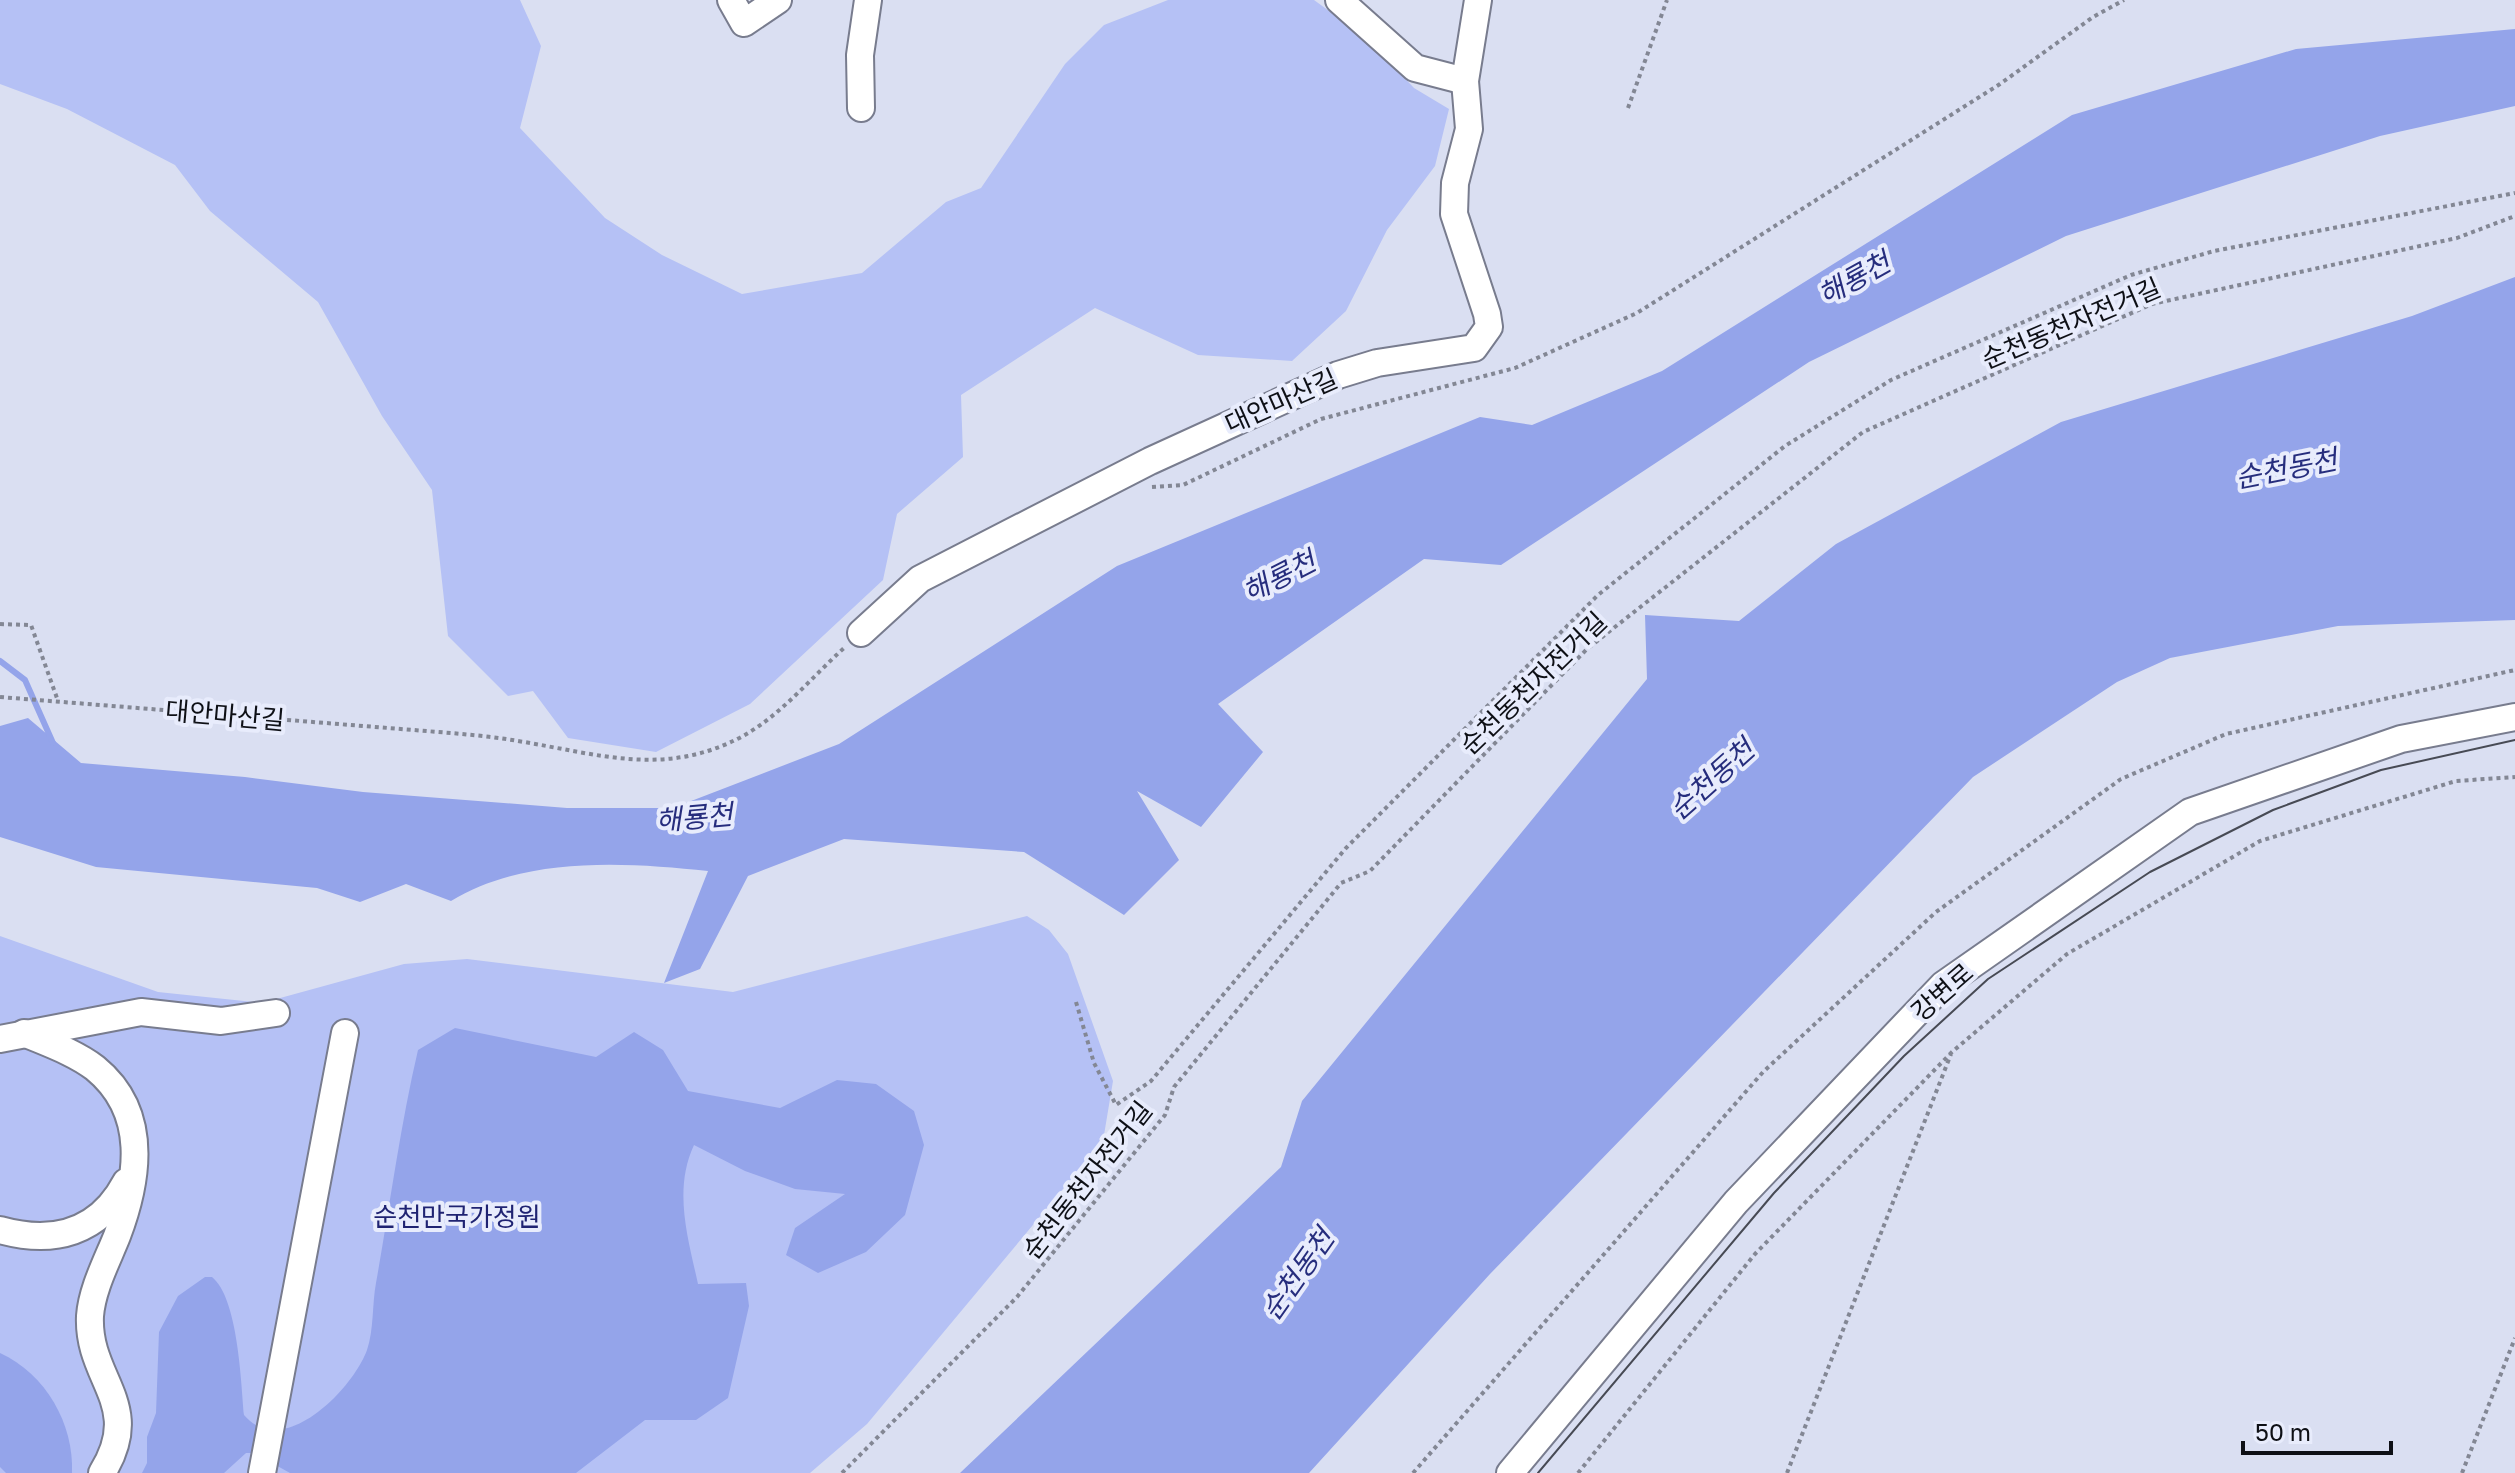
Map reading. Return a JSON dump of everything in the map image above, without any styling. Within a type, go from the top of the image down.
[{"type":"street","points":[[731,0],[744,23],[778,0]]},
{"type":"street","points":[[861,108],[860,55],[868,0]]},
{"type":"street","points":[[1339,0],[1415,68],[1465,81]]},
{"type":"street","name":"대안마산길","points":[[861,633],[920,579],[1150,461],[1338,375],[1377,363],[1474,348],[1489,327],[1454,214],[1455,183],[1469,129],[1465,81],[1478,0]]},
{"type":"street","name":"강변로","points":[[1510,1473],[1736,1202],[1943,985],[2190,812],[2401,739],[2515,717]]},
{"type":"street","points":[[12,1036],[141,1012],[221,1021],[276,1013]]},
{"type":"street","points":[[262,1470],[345,1033]]},
{"type":"street","points":[[12,1036],[81,1059],[97,1070],[129,1112],[135,1128],[136,1152],[127,1209],[92,1302],[90,1319],[93,1343],[120,1425],[117,1442],[102,1473]]},
{"type":"street","points":[[0,1230],[51,1237],[89,1226],[116,1201],[130,1174],[136,1152]]},
{"type":"path","points":[[1628,108],[1667,0]]},
{"type":"path","points":[[1139,492],[1183,485],[1321,419],[1515,368],[1637,313],[1986,93],[2093,17],[2124,0]]},
{"type":"path","points":[[1076,1002],[1094,1063],[1116,1105],[1151,1081],[1346,848],[1598,595],[1785,446],[1891,380],[2145,271],[2214,251],[2515,193]]},
{"type":"path","name":"순천동천자전거길","points":[[842,1473],[1017,1297],[1165,1115],[1174,1087],[1341,883],[1370,871],[1587,649],[1863,432],[2152,304],[2457,238],[2515,216]]},
{"type":"path","points":[[0,624],[31,625],[58,701]]},
{"type":"path","name":"대안마산길","points":[[0,697],[451,733],[517,741],[613,760],[686,757],[744,735],[765,721],[861,633]]},
{"type":"path","points":[[1578,1473],[1755,1254],[1952,1052],[2067,954],[2260,841],[2456,781],[2515,777]]},
{"type":"path","points":[[1787,1473],[1952,1052]]},
{"type":"path","points":[[2462,1473],[2515,1338]]},
{"type":"green space","points":[[0,0],[520,0],[541,46],[520,128],[605,218],[662,255],[742,294],[862,273],[946,202],[981,188],[1065,64],[1104,25],[1168,0],[1314,0],[1369,40],[1414,88],[1449,109],[1435,166],[1387,230],[1346,311],[1292,361],[1198,355],[1095,308],[961,395],[963,457],[897,514],[883,580],[750,704],[656,752],[568,738],[533,691],[508,696],[448,636],[432,490],[382,416],[318,302],[210,211],[175,165],[67,109],[0,84]]},
{"type":"green space","name":"순천만국가정원","points":[[1027,916],[1049,930],[1068,954],[1113,1081],[1103,1141],[867,1424],[810,1473],[0,1473],[0,936],[158,992],[262,1003],[404,964],[467,959],[733,992]]},
{"type":"water","name":"해룡천","points":[[2515,29],[2515,106],[2380,136],[2066,236],[1809,362],[1501,565],[1424,559],[1218,704],[1263,752],[1201,827],[1137,791],[1179,860],[1124,915],[1024,852],[844,839],[748,876],[700,969],[664,983],[708,871],[643,866],[576,866],[511,876],[480,886],[451,901],[406,884],[360,902],[317,888],[96,867],[0,837],[0,726],[28,718],[81,763],[245,777],[363,792],[567,808],[673,808],[839,744],[1117,566],[1480,417],[1532,425],[1662,371],[2072,115],[2296,49]]},
{"type":"water","name":"순천동천","points":[[2515,277],[2515,620],[2338,626],[2170,658],[2117,682],[1973,777],[1490,1274],[1309,1473],[960,1473],[1281,1167],[1302,1101],[1647,679],[1645,615],[1739,621],[1836,544],[2061,422],[2412,316]]},
{"type":"water","points":[[455,1028],[596,1057],[634,1032],[663,1050],[688,1091],[780,1108],[837,1080],[876,1084],[914,1111],[924,1145],[905,1215],[866,1252],[818,1273],[786,1255],[795,1228],[845,1194],[795,1189],[745,1171],[694,1145],[684,1179],[683,1197],[698,1284],[746,1283],[749,1306],[728,1398],[696,1420],[645,1420],[576,1473],[290,1473],[254,1453],[246,1453],[224,1473],[142,1473],[147,1463],[147,1437],[156,1413],[159,1332],[178,1296],[205,1277],[212,1277],[228,1303],[237,1341],[244,1415],[260,1427],[278,1430],[296,1425],[315,1414],[332,1400],[359,1366],[367,1350],[372,1326],[375,1291],[418,1050]]},
{"type":"water","points":[[0,1353],[31,1374],[54,1402],[68,1437],[72,1473],[6,1473],[0,1467]]},
{"type":"waterway","points":[[0,661],[25,680],[53,743]]},
{"type":"tram line","points":[[1538,1473],[1774,1193],[1904,1056],[1988,979],[2150,872],[2273,810],[2381,770],[2515,740]]}]
